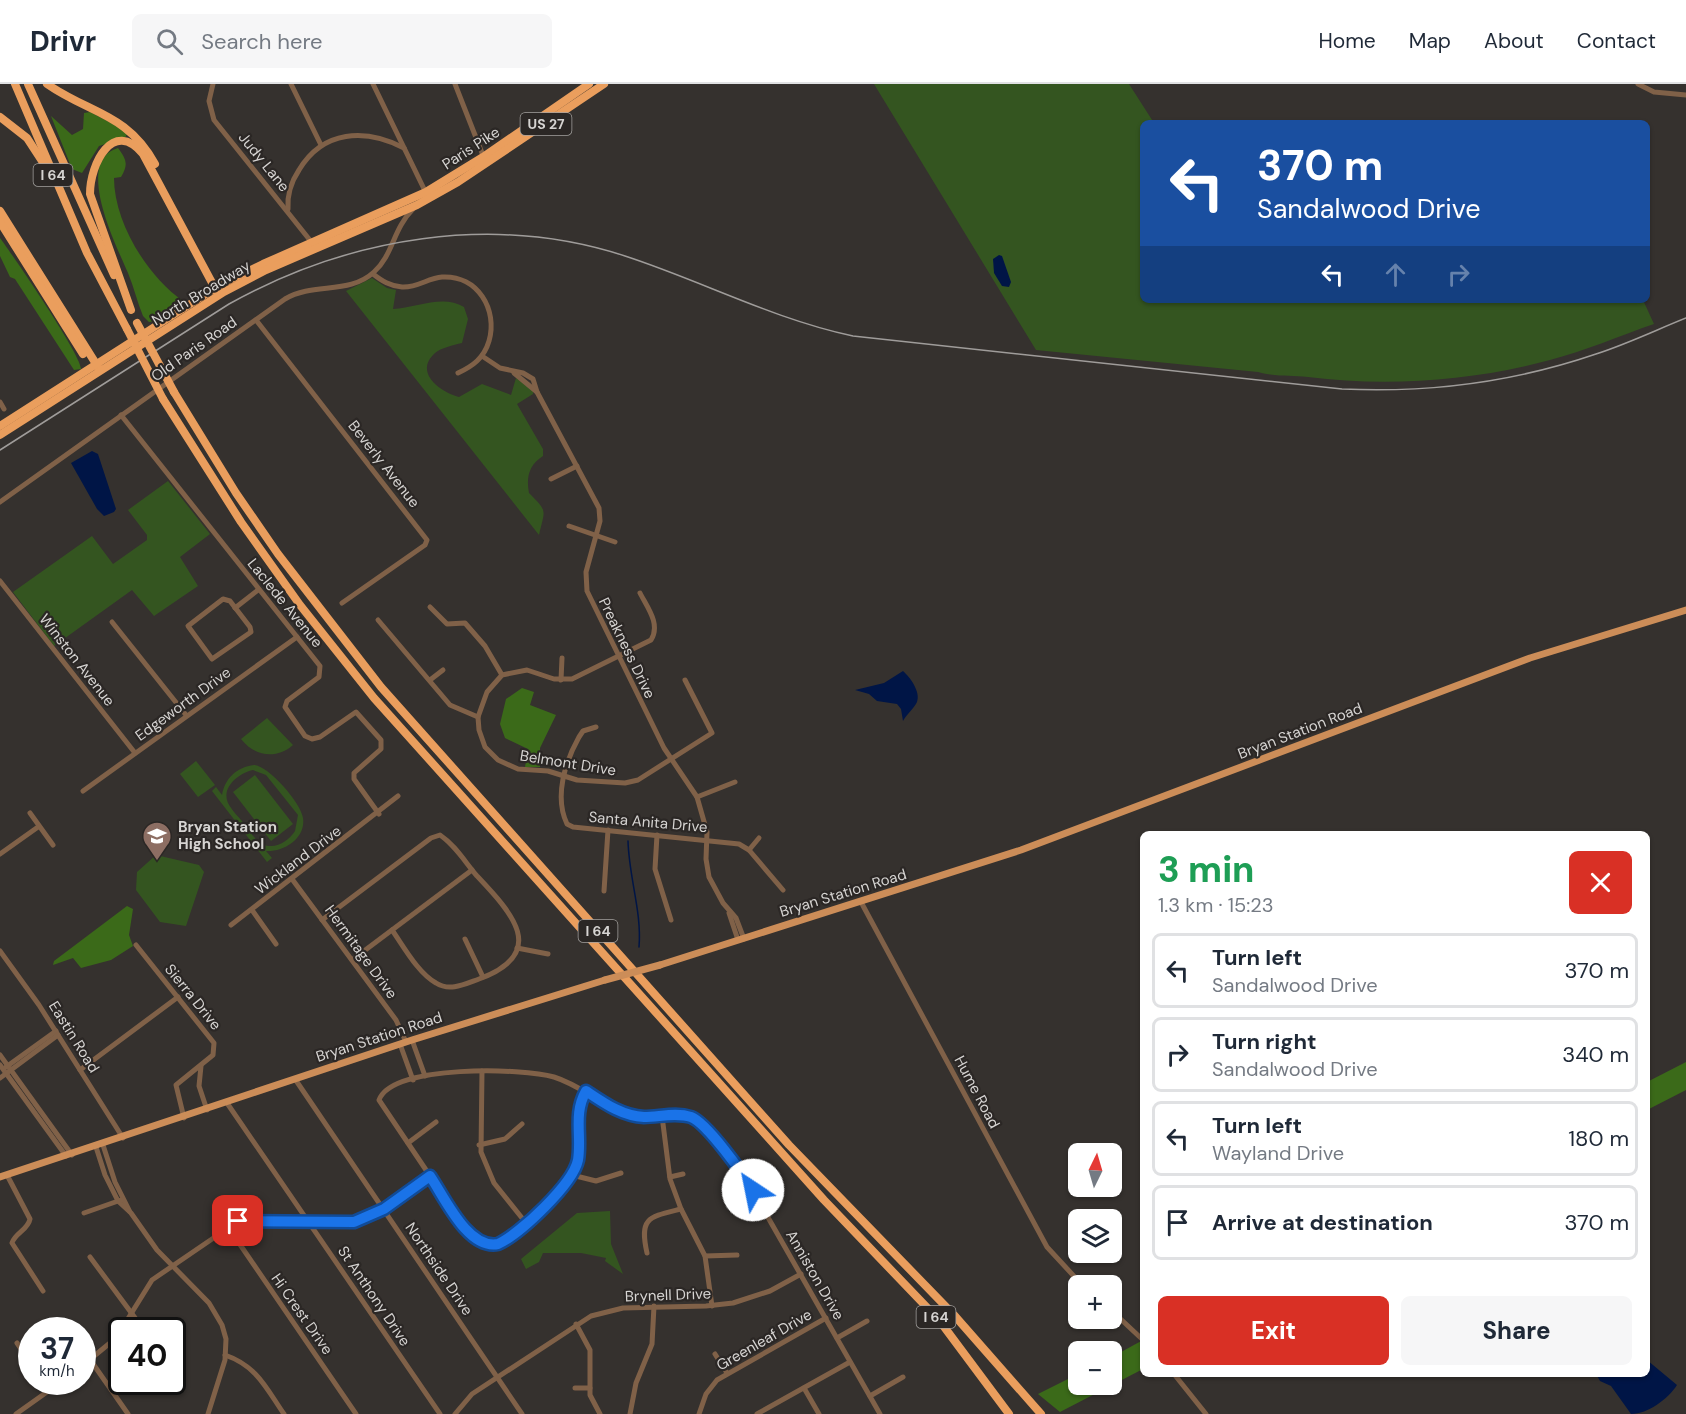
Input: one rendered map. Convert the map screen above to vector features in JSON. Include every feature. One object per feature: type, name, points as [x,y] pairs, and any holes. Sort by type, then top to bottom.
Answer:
[{"type":"highway","name":"I 64","points":[[15,84],[87,253],[163,399],[241,522],[300,605],[374,698],[722,1087],[824,1200],[938,1318],[966,1353],[1008,1414]]},
{"type":"highway","name":"I 64","points":[[28,84],[137,323],[174,392],[236,493],[335,631],[408,719],[805,1162],[954,1315],[1043,1414]]},
{"type":"highway","points":[[47,84],[125,126],[140,139],[220,290]]},
{"type":"highway","name":"Paris Pike","points":[[485,160],[589,84]]},
{"type":"highway","name":"Paris Pike","points":[[395,212],[485,160],[604,84]]},
{"type":"highway","points":[[0,117],[27,138],[63,199]]},
{"type":"highway","points":[[131,310],[90,194],[91,175],[96,160],[107,147],[118,143],[129,144],[143,154],[220,290]]},
{"type":"highway","name":"North Broadway","points":[[0,426],[96,369],[220,290],[314,245],[417,205],[427,195]]},
{"type":"highway","points":[[0,211],[96,369]]},
{"type":"highway","name":"North Broadway","points":[[314,245],[384,219],[395,212]]},
{"type":"highway","points":[[0,222],[96,369]]},
{"type":"highway","name":"North Broadway","points":[[0,435],[96,369]]},
{"type":"main road","name":"Bryan Station Road","points":[[4,1176],[184,1118],[406,1042],[861,902],[1099,822],[1530,658],[1686,610]]},
{"type":"street","name":"Judy Lane","points":[[213,84],[209,101],[214,120],[314,245]]},
{"type":"street","points":[[291,84],[321,145]]},
{"type":"street","points":[[373,84],[427,195]]},
{"type":"street","points":[[455,84],[485,160]]},
{"type":"street","points":[[1638,84],[1654,93],[1686,95]]},
{"type":"street","points":[[388,140],[393,137],[395,130]]},
{"type":"street","points":[[288,211],[288,194],[292,182],[308,157],[321,145],[352,135],[367,134],[388,140],[404,148]]},
{"type":"street","points":[[417,205],[396,230],[387,255],[373,274],[387,284],[398,287],[417,286],[433,279],[447,277],[473,287],[487,303],[492,317],[491,335],[482,356],[458,373]]},
{"type":"street","points":[[395,212],[401,224]]},
{"type":"street","points":[[395,212],[396,230]]},
{"type":"street","points":[[384,219],[392,223],[396,230]]},
{"type":"street","name":"Old Paris Road","points":[[0,501],[300,291],[348,286],[373,274]]},
{"type":"street","name":"Beverly Avenue","points":[[256,320],[427,540],[423,546],[342,603]]},
{"type":"street","name":"Preakness Drive","points":[[482,356],[500,368],[514,373],[537,392],[599,508],[600,521],[586,572],[587,591],[618,657],[672,759],[697,797],[704,819],[709,878],[741,939]]},
{"type":"street","points":[[0,402],[4,409]]},
{"type":"street","name":"Laclede Avenue","points":[[121,415],[320,666],[319,677],[287,701],[286,712],[305,736],[312,739],[320,737],[350,714],[358,713],[381,740],[382,746],[356,770],[354,779],[380,813]]},
{"type":"street","points":[[550,479],[577,466]]},
{"type":"street","points":[[569,526],[615,542]]},
{"type":"street","name":"Winston Avenue","points":[[0,581],[135,753]]},
{"type":"street","points":[[235,608],[258,590]]},
{"type":"street","points":[[378,620],[450,705],[478,717],[487,692],[502,675],[528,670],[561,680],[584,675],[646,643],[655,632],[655,623],[640,593]]},
{"type":"street","points":[[223,599],[230,601],[235,608],[250,627],[251,632],[212,658],[188,626],[223,599]]},
{"type":"street","points":[[430,607],[447,624],[465,622],[485,646],[502,675]]},
{"type":"street","points":[[112,622],[186,715]]},
{"type":"street","name":"Edgeworth Drive","points":[[83,790],[297,637]]},
{"type":"street","points":[[561,680],[562,658]]},
{"type":"street","points":[[430,680],[443,670]]},
{"type":"street","name":"Belmont Drive","points":[[478,717],[483,742],[498,760],[518,769],[548,771],[565,777],[626,783],[638,780],[712,733],[685,680]]},
{"type":"street","name":"Santa Anita Drive","points":[[596,727],[583,731],[579,737],[565,777],[560,796],[567,824],[730,842],[749,850]]},
{"type":"street","points":[[697,797],[735,782]]},
{"type":"street","name":"Wickland Drive","points":[[231,925],[380,813],[398,796]]},
{"type":"street","points":[[30,813],[53,845]]},
{"type":"street","points":[[0,854],[38,827]]},
{"type":"street","points":[[604,891],[608,830]]},
{"type":"street","points":[[322,920],[434,836],[442,835],[512,915],[518,932],[518,948],[505,967],[460,986],[438,985],[426,975],[392,930]]},
{"type":"street","points":[[657,835],[655,869],[671,920]]},
{"type":"street","points":[[759,838],[749,850],[783,890]]},
{"type":"street","points":[[352,960],[472,870]]},
{"type":"street","name":"Hermitage Drive","points":[[292,879],[401,1027],[406,1042]]},
{"type":"street","name":"Hume Road","points":[[861,902],[1047,1247],[1073,1275]]},
{"type":"street","points":[[252,910],[276,944]]},
{"type":"street","points":[[465,939],[483,977]]},
{"type":"street","name":"Sierra Drive","points":[[136,945],[214,1043],[215,1052],[176,1086],[184,1118]]},
{"type":"street","points":[[518,948],[548,954]]},
{"type":"street","name":"Eastin Road","points":[[0,951],[57,1033],[123,1138]]},
{"type":"street","points":[[80,1070],[178,997]]},
{"type":"street","points":[[0,1078],[5,1069],[57,1033]]},
{"type":"street","points":[[406,1042],[425,1076]]},
{"type":"street","points":[[406,1042],[413,1080]]},
{"type":"street","points":[[0,1055],[5,1069],[69,1156]]},
{"type":"street","name":"Sierra Drive","points":[[202,1064],[199,1082],[207,1110]]},
{"type":"street","points":[[482,1071],[483,1102],[479,1145],[494,1183],[526,1222]]},
{"type":"street","name":"Anniston Drive","points":[[408,1143],[380,1098],[425,1076],[482,1071],[534,1072],[566,1082],[623,1112],[638,1116],[685,1115],[696,1119],[740,1170],[753,1190],[880,1414]]},
{"type":"street","name":"Northside Drive","points":[[295,1079],[522,1414]]},
{"type":"street","points":[[436,1122],[408,1143],[470,1234],[482,1244],[493,1245],[502,1242],[560,1192],[572,1175],[578,1159],[578,1111],[586,1091]]},
{"type":"street","name":"St Anthony Drive","points":[[227,1103],[440,1414]]},
{"type":"street","points":[[662,1116],[670,1177],[681,1209],[705,1256],[712,1306]]},
{"type":"street","points":[[479,1145],[505,1139],[522,1124]]},
{"type":"street","points":[[100,1146],[131,1213]]},
{"type":"street","points":[[100,1146],[105,1175],[118,1201],[131,1213],[171,1265],[209,1304],[219,1318],[226,1339],[225,1355],[208,1414]]},
{"type":"street","points":[[572,1175],[596,1181],[621,1173]]},
{"type":"street","points":[[670,1177],[683,1174]]},
{"type":"street","points":[[4,1176],[30,1218],[27,1226],[14,1237],[12,1243],[43,1291]]},
{"type":"street","points":[[96,1356],[116,1338],[148,1284],[171,1265],[228,1227],[244,1220],[354,1222],[384,1209],[430,1176]]},
{"type":"street","points":[[730,1205],[753,1190]]},
{"type":"street","points":[[84,1213],[125,1199]]},
{"type":"street","points":[[647,1252],[643,1230],[647,1221],[654,1216],[681,1209]]},
{"type":"street","name":"Hi Crest Drive","points":[[228,1227],[356,1414]]},
{"type":"street","points":[[705,1256],[737,1255]]},
{"type":"street","points":[[90,1257],[130,1315]]},
{"type":"street","name":"Brynell Drive","points":[[455,1414],[472,1394],[576,1324],[615,1309],[712,1306],[759,1296],[801,1274]]},
{"type":"street","points":[[630,1414],[636,1383],[652,1344],[654,1306]]},
{"type":"street","name":"Greenleaf Drive","points":[[699,1414],[706,1394],[727,1373],[826,1318]]},
{"type":"street","points":[[1122,1320],[1140,1337]]},
{"type":"street","points":[[837,1338],[867,1321]]},
{"type":"street","points":[[576,1324],[590,1350],[590,1388],[593,1405],[600,1414]]},
{"type":"street","points":[[715,1354],[727,1373]]},
{"type":"street","points":[[225,1355],[240,1360],[252,1368],[284,1414]]},
{"type":"street","points":[[757,1414],[850,1362]]},
{"type":"street","points":[[96,1367],[128,1414]]},
{"type":"street","points":[[870,1395],[903,1377]]},
{"type":"street","points":[[1176,1377],[1206,1414]]},
{"type":"street","points":[[575,1388],[590,1388]]},
{"type":"street","points":[[804,1388],[819,1414]]},
{"type":"street","points":[[16,1414],[41,1395]]},
{"type":"green space","points":[[874,84],[1129,84],[1152,120],[1140,120],[1140,303],[1644,303],[1654,324],[1576,352],[1520,367],[1460,377],[1399,382],[1277,375],[1036,350]]},
{"type":"green space","points":[[90,112],[128,132],[125,138],[99,146],[82,173],[72,169],[51,116],[72,135],[83,129],[84,113]]},
{"type":"green space","points":[[118,148],[126,165],[121,177],[114,178],[115,195],[126,230],[145,263],[183,301],[157,321],[149,322],[143,316],[102,206],[98,186],[99,169],[105,156]]},
{"type":"green space","points":[[0,238],[59,326],[81,369],[74,370],[15,279],[10,277],[0,256]]},
{"type":"green space","points":[[372,278],[387,288],[396,290],[393,309],[438,302],[456,303],[464,307],[468,319],[462,343],[435,353],[429,360],[427,368],[432,381],[445,391],[459,397],[482,384],[511,395],[516,378],[533,391],[533,394],[517,404],[543,449],[543,456],[532,467],[528,482],[529,493],[543,511],[539,535],[346,291]]},
{"type":"green space","points":[[168,481],[210,534],[180,557],[198,586],[154,616],[132,590],[54,646],[13,592],[92,536],[113,564],[147,540],[147,535],[128,510]]},
{"type":"green space","points":[[522,688],[534,692],[530,705],[556,715],[540,748],[540,767],[525,767],[528,749],[505,738],[500,724],[506,699]]},
{"type":"green space","points":[[267,718],[293,745],[280,753],[266,754],[246,745],[241,739]]},
{"type":"green space","points":[[196,761],[215,785],[198,797],[180,774]]},
{"type":"green space","points":[[248,766],[260,767],[276,778],[291,795],[303,818],[301,832],[292,842],[280,849],[266,851],[272,858],[267,862],[212,791],[216,787],[222,795],[226,783],[233,774]],"holes":[[[253,770],[266,775],[298,815],[293,834],[284,842],[273,846],[265,845],[255,838],[232,809],[226,797],[229,786],[242,774]]]},
{"type":"green space","points":[[255,775],[293,824],[271,841],[233,792]]},
{"type":"green space","points":[[156,855],[199,865],[204,872],[186,926],[160,922],[136,890],[137,872]]},
{"type":"green space","points":[[127,906],[133,909],[129,935],[133,946],[111,960],[81,968],[73,958],[53,965],[54,961]]},
{"type":"green space","points":[[1686,1062],[1686,1090],[1650,1108],[1650,1080]]},
{"type":"green space","points":[[610,1211],[611,1244],[623,1274],[605,1261],[606,1258],[581,1253],[543,1253],[539,1262],[526,1269],[521,1259],[577,1213]]},
{"type":"green space","points":[[1140,1342],[1140,1371],[1122,1380],[1122,1352]]},
{"type":"green space","points":[[1068,1379],[1068,1395],[1093,1395],[1060,1412],[1038,1394]]},
{"type":"water","points":[[999,255],[1002,256],[1011,282],[1009,287],[1002,286],[994,273],[993,259]]},
{"type":"water","points":[[92,451],[98,454],[116,509],[104,516],[97,509],[71,463]]},
{"type":"water","points":[[903,671],[914,685],[918,698],[903,721],[901,709],[897,704],[877,701],[869,694],[855,690],[884,683]]},
{"type":"water","points":[[1650,1362],[1677,1385],[1657,1405],[1631,1414],[1611,1386],[1600,1381],[1598,1377],[1650,1377]]},
{"type":"waterway","points":[[628,841],[639,921],[639,947]]},
{"type":"railway","points":[[0,450],[229,304],[275,281],[323,262],[372,248],[422,239],[473,235],[524,236],[575,243],[625,256],[794,320],[853,336],[1342,389],[1439,387],[1470,384],[1534,372],[1596,354],[1686,318]]},
{"type":"place","name":"Bryan Station High School","points":[[157,862]]},
{"type":"route","points":[[238,1221],[354,1222],[384,1209],[430,1176],[476,1241],[487,1245],[498,1244],[506,1240],[555,1197],[572,1175],[579,1149],[578,1111],[586,1091],[606,1105],[631,1115],[645,1117],[685,1115],[696,1119],[740,1170],[753,1190]]}]
